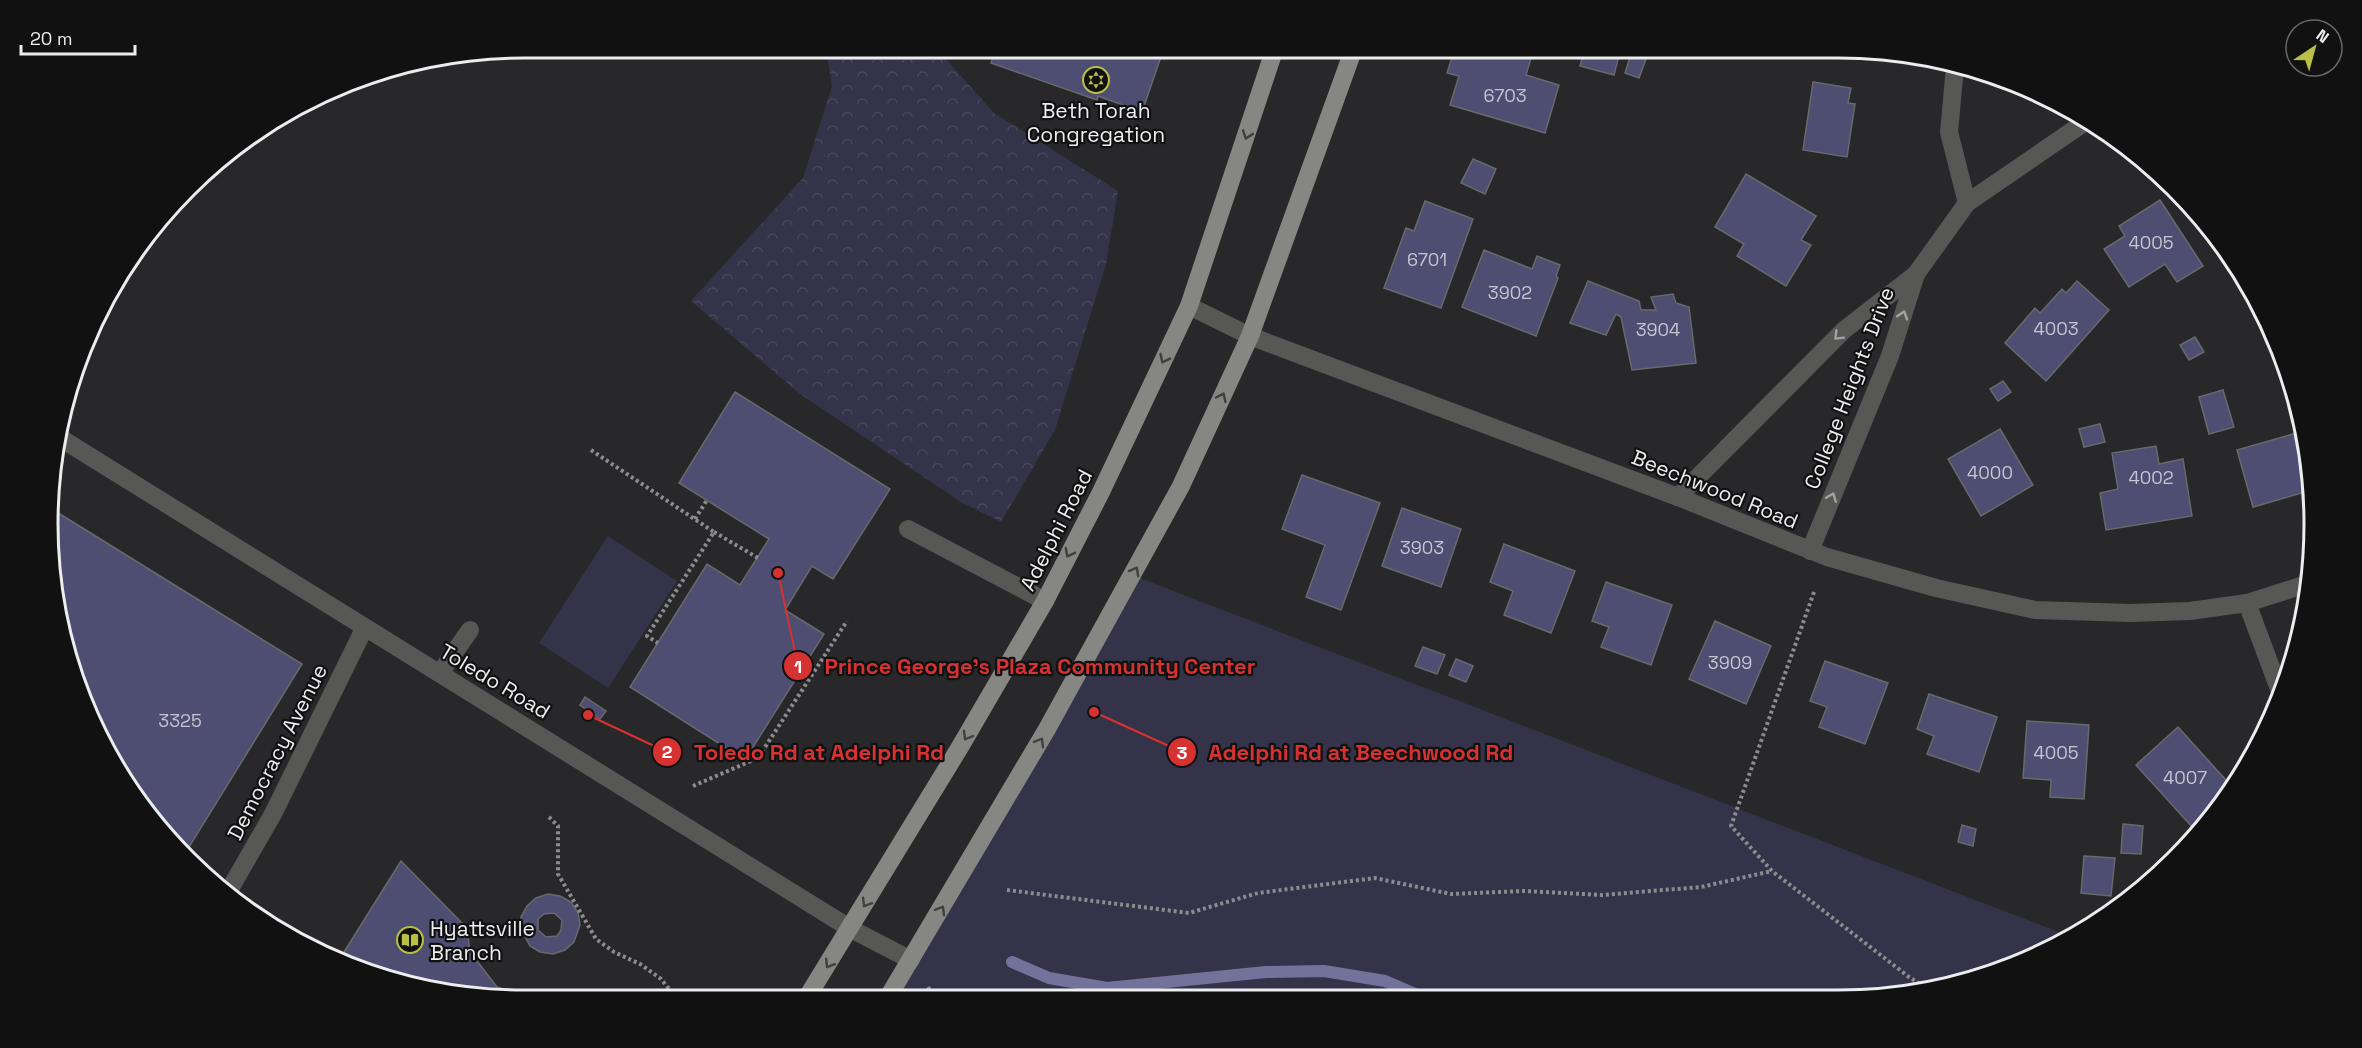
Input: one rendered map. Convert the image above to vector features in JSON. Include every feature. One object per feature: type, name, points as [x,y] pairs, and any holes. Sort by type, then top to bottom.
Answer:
[{"type":"main road","name":"Adelphi Road","points":[[813,990],[960,747],[1045,601],[1101,492],[1189,306],[1272,58]]},
{"type":"main road","points":[[893,990],[1047,729],[1181,486],[1250,336],[1350,58]]},
{"type":"street","points":[[1954,73],[1949,132],[1967,203]]},
{"type":"street","name":"College Heights Drive","points":[[1678,497],[1844,330],[1916,274],[1967,203],[2079,126]]},
{"type":"street","name":"College Heights Drive","points":[[1810,551],[1890,356],[1916,274]]},
{"type":"street","name":"Beechwood Road","points":[[1189,306],[1250,336],[1678,497],[1810,551],[1936,588],[2035,610],[2130,613],[2190,611],[2247,603],[2300,586]]},
{"type":"street","name":"Toledo Road","points":[[66,441],[364,629],[440,673],[851,929],[911,960]]},
{"type":"street","points":[[908,529],[1045,601]]},
{"type":"street","points":[[2247,603],[2276,681]]},
{"type":"street","name":"Democracy Avenue","points":[[232,886],[273,814],[364,629]]},
{"type":"street","points":[[440,673],[470,630]]},
{"type":"path","points":[[591,450],[714,532],[758,558]]},
{"type":"path","points":[[695,519],[707,500]]},
{"type":"path","points":[[658,643],[647,636],[714,532]]},
{"type":"path","points":[[1814,592],[1731,826],[1772,871],[1919,983]]},
{"type":"path","points":[[693,786],[758,758],[847,621]]},
{"type":"path","points":[[549,817],[558,826],[558,874],[596,939],[614,952],[640,964],[661,979],[670,990]]},
{"type":"path","points":[[1007,890],[1189,913],[1258,893],[1375,878],[1451,894],[1525,891],[1602,895],[1701,887],[1772,871]]},
{"type":"green space","points":[[828,58],[945,58],[994,113],[1118,191],[1106,264],[1055,430],[1001,522],[961,502],[800,394],[691,301],[803,178],[832,86]]},
{"type":"green space","points":[[608,536],[677,581],[608,688],[539,643]]},
{"type":"green space","points":[[1132,575],[2060,933],[2016,954],[1958,974],[1899,986],[1868,989],[892,990]]},
{"type":"building","name":"Beth Torah Congregation","points":[[993,58],[1161,58],[1142,112],[1098,96],[1097,100],[991,63]]},
{"type":"building","points":[[1452,58],[1531,58],[1526,75],[1559,85],[1545,133],[1450,105],[1459,76],[1447,73]]},
{"type":"building","points":[[1582,58],[1618,58],[1614,75],[1580,66]]},
{"type":"building","points":[[1630,58],[1646,59],[1639,78],[1625,73]]},
{"type":"building","points":[[1813,82],[1851,88],[1848,103],[1855,104],[1847,157],[1803,150]]},
{"type":"building","points":[[1473,159],[1496,169],[1485,194],[1461,183]]},
{"type":"building","points":[[1746,174],[1816,216],[1801,240],[1811,245],[1786,286],[1737,256],[1744,244],[1715,227]]},
{"type":"building","points":[[2160,200],[2203,266],[2177,282],[2165,264],[2129,287],[2104,249],[2125,236],[2119,226]]},
{"type":"building","points":[[1425,201],[1473,219],[1441,308],[1384,288],[1406,228],[1414,231]]},
{"type":"building","points":[[1484,250],[1532,269],[1537,256],[1560,265],[1556,276],[1558,278],[1536,336],[1462,307]]},
{"type":"building","points":[[1588,281],[1639,301],[1641,310],[1656,310],[1651,297],[1673,294],[1676,303],[1689,307],[1696,363],[1632,370],[1621,317],[1616,314],[1606,335],[1570,323]]},
{"type":"building","points":[[2077,281],[2109,310],[2046,381],[2005,343],[2035,308],[2040,313],[2062,289],[2066,293]]},
{"type":"building","points":[[2195,337],[2204,352],[2189,360],[2180,345]]},
{"type":"building","points":[[2003,381],[2011,392],[1998,401],[1990,389]]},
{"type":"building","points":[[2223,390],[2234,427],[2209,434],[2199,397]]},
{"type":"building","points":[[735,392],[890,489],[833,579],[812,566],[785,610],[824,634],[745,760],[630,687],[707,564],[740,585],[769,539],[679,483]]},
{"type":"building","points":[[2100,424],[2105,442],[2084,447],[2079,429]]},
{"type":"building","points":[[2000,429],[2033,485],[1981,516],[1948,459]]},
{"type":"building","points":[[2295,433],[2303,493],[2253,507],[2237,450]]},
{"type":"building","points":[[2156,446],[2159,464],[2183,459],[2192,516],[2106,530],[2100,493],[2118,489],[2112,453]]},
{"type":"building","points":[[1302,475],[1380,503],[1341,610],[1306,597],[1325,545],[1282,529]]},
{"type":"building","points":[[1402,508],[1461,529],[1441,587],[1382,566]]},
{"type":"building","points":[[58,513],[302,664],[189,847],[155,807],[121,757],[83,674],[67,615],[62,585]]},
{"type":"building","points":[[1504,544],[1575,571],[1551,633],[1504,615],[1513,591],[1490,582]]},
{"type":"building","points":[[1606,582],[1672,605],[1651,665],[1601,647],[1609,627],[1592,621]]},
{"type":"building","points":[[1715,621],[1771,646],[1746,704],[1689,679]]},
{"type":"building","points":[[1423,647],[1445,655],[1437,674],[1415,666]]},
{"type":"building","points":[[1456,659],[1473,666],[1466,682],[1449,675]]},
{"type":"building","points":[[1825,661],[1888,683],[1865,744],[1819,727],[1827,707],[1810,701]]},
{"type":"building","points":[[1929,694],[1997,717],[1979,772],[1927,754],[1934,736],[1917,729]]},
{"type":"building","points":[[585,697],[606,711],[600,719],[580,705]]},
{"type":"building","points":[[2027,721],[2089,725],[2084,799],[2050,797],[2051,780],[2023,778]]},
{"type":"building","points":[[2178,727],[2226,781],[2192,826],[2136,765]]},
{"type":"building","points":[[2123,824],[2143,826],[2141,854],[2121,853]]},
{"type":"building","points":[[1962,825],[1976,829],[1973,846],[1958,842]]},
{"type":"building","points":[[2084,856],[2115,858],[2111,896],[2081,893]]},
{"type":"building","name":"Hyattsville Branch","points":[[401,861],[467,928],[470,952],[497,987],[504,989],[433,981],[374,965],[343,953]]},
{"type":"building","points":[[548,894],[560,896],[571,902],[578,913],[580,925],[574,942],[565,950],[553,954],[540,952],[530,946],[521,929],[521,917],[527,906],[536,898]],"holes":[[[554,913],[562,920],[561,930],[557,936],[546,937],[538,930],[538,919],[544,914]]]},
{"type":"waterway","points":[[1012,962],[1049,978],[1107,988],[1266,972],[1324,971],[1385,981],[1406,990]]},
{"type":"place","name":"Beth Torah Congregation","points":[[1096,80]]},
{"type":"place","name":"Prince George's Plaza Community Center","points":[[778,573]]},
{"type":"place","name":"Adelphi Rd at Beechwood Rd","points":[[1094,712]]},
{"type":"place","name":"Toledo Rd at Adelphi Rd","points":[[588,715]]},
{"type":"place","name":"Hyattsville Branch","points":[[410,940]]}]
